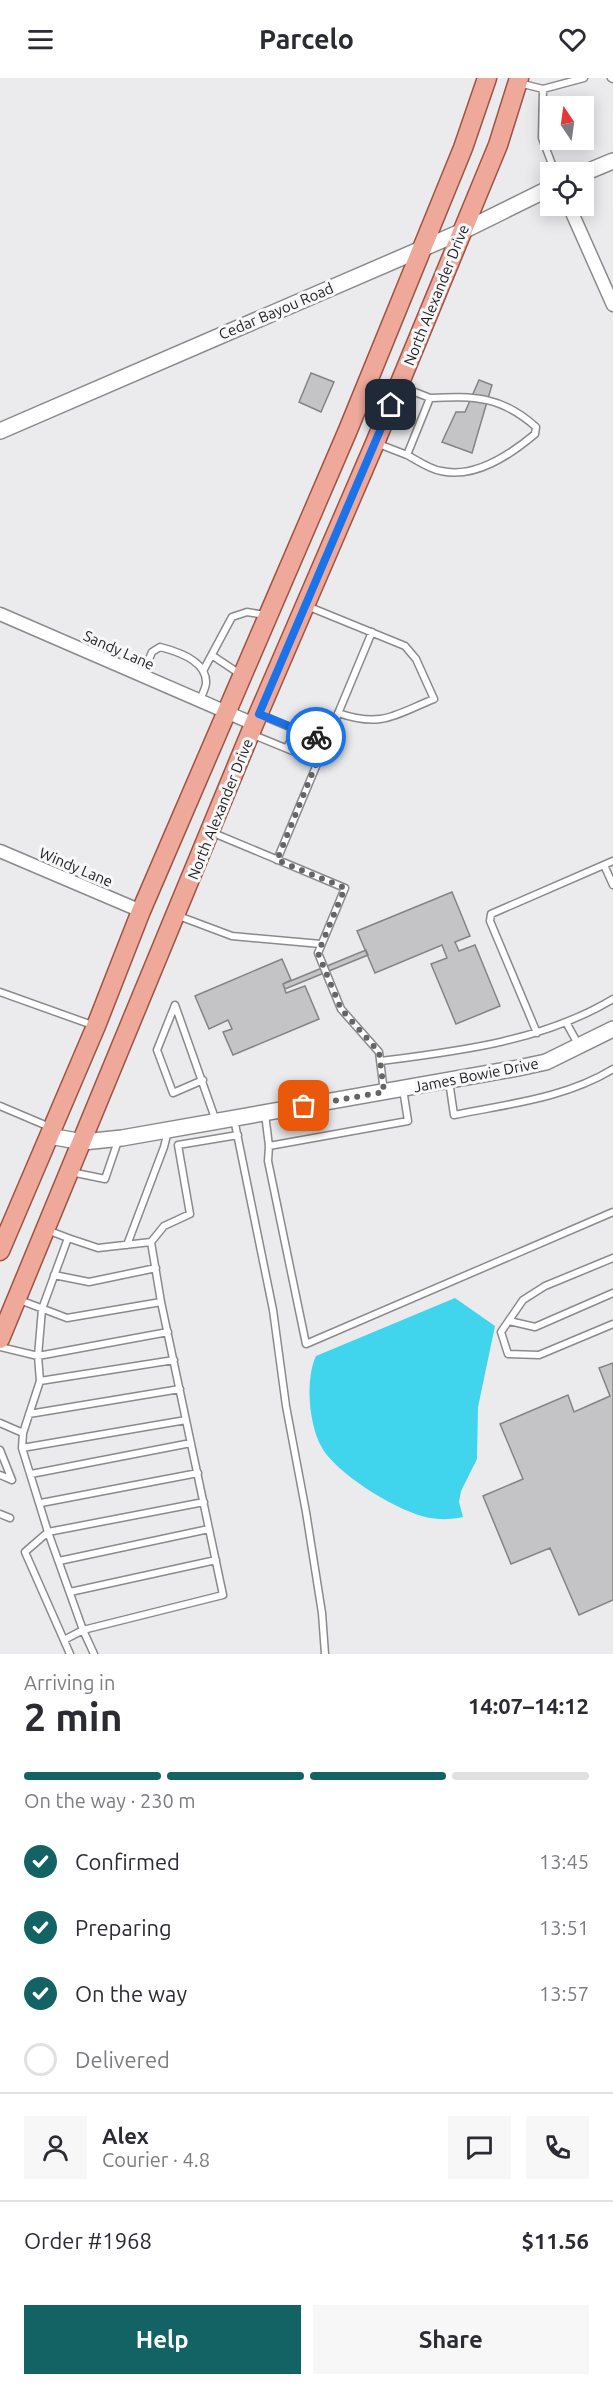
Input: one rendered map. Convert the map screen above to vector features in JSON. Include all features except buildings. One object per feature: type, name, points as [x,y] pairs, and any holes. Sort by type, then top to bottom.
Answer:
[{"type":"main road","name":"North Alexander Drive","points":[[0,1251],[96,1026],[141,911],[348,430],[463,148],[487,78]]},
{"type":"main road","name":"North Alexander Drive","points":[[0,1339],[255,724],[463,231],[498,144],[519,80]]},
{"type":"main road","points":[[348,430],[375,443]]},
{"type":"main road","points":[[180,821],[210,832]]},
{"type":"street","points":[[594,169],[613,160]]},
{"type":"street","name":"Cedar Bayou Road","points":[[0,431],[463,231],[540,193]]},
{"type":"street","points":[[573,216],[613,305]]},
{"type":"street","name":"Sandy Lane","points":[[0,614],[199,702],[255,724]]},
{"type":"street","name":"Windy Lane","points":[[0,851],[141,911]]},
{"type":"street","name":"James Bowie Drive","points":[[50,1132],[83,1142],[119,1138],[449,1081],[546,1062],[613,1029]]},
{"type":"lane","points":[[519,80],[543,89],[584,78]]},
{"type":"lane","points":[[543,89],[542,138],[551,162]]},
{"type":"lane","points":[[375,443],[407,455],[438,471],[465,473],[517,449],[535,434],[536,427],[517,411],[489,400],[474,396],[430,398],[399,386]]},
{"type":"lane","points":[[407,455],[430,398]]},
{"type":"lane","points":[[306,606],[399,642],[410,651],[434,699],[378,721],[362,721],[338,713]]},
{"type":"lane","points":[[203,671],[232,617],[247,612],[268,615]]},
{"type":"lane","points":[[277,860],[372,632]]},
{"type":"lane","points":[[142,676],[152,652],[160,647],[183,653],[203,671],[206,683],[199,702]]},
{"type":"lane","points":[[213,656],[242,675]]},
{"type":"lane","points":[[255,724],[296,729],[325,742]]},
{"type":"lane","points":[[255,724],[287,748],[317,761]]},
{"type":"lane","points":[[287,748],[296,729]]},
{"type":"lane","points":[[210,832],[345,888],[321,944],[319,957],[341,1009],[376,1047],[381,1061],[384,1092]]},
{"type":"lane","points":[[537,1033],[490,921],[490,914],[613,861]]},
{"type":"lane","points":[[604,865],[613,885]]},
{"type":"lane","points":[[176,915],[232,936],[321,944]]},
{"type":"lane","points":[[0,992],[96,1026]]},
{"type":"lane","points":[[381,1061],[441,1053],[537,1033],[567,1024],[613,999]]},
{"type":"lane","points":[[203,1080],[173,1093],[157,1050],[175,1005],[203,1080],[216,1121]]},
{"type":"lane","points":[[567,1024],[579,1047]]},
{"type":"lane","points":[[449,1081],[454,1114],[542,1098],[613,1069]]},
{"type":"lane","points":[[269,1146],[408,1121],[403,1089]]},
{"type":"lane","points":[[0,1106],[50,1132]]},
{"type":"lane","points":[[265,1113],[269,1146],[268,1161],[306,1344],[613,1212]]},
{"type":"lane","points":[[234,1118],[273,1310],[286,1406],[322,1613],[324,1654]]},
{"type":"lane","points":[[127,1245],[164,1147],[168,1130]]},
{"type":"lane","points":[[164,1147],[238,1135]]},
{"type":"lane","points":[[71,1172],[105,1179],[119,1138]]},
{"type":"lane","points":[[46,1230],[98,1248],[151,1242],[164,1226],[190,1214],[178,1145]]},
{"type":"lane","points":[[68,1238],[42,1309],[38,1356],[40,1381],[23,1433],[22,1448],[41,1503],[48,1532],[83,1630],[94,1654]]},
{"type":"lane","points":[[64,1640],[83,1630],[223,1595],[161,1302],[151,1242]]},
{"type":"lane","points":[[613,1257],[545,1286],[523,1300],[501,1332],[508,1354],[539,1355],[613,1324]]},
{"type":"lane","points":[[54,1275],[89,1282],[156,1268]]},
{"type":"lane","points":[[509,1322],[535,1327],[613,1293]]},
{"type":"lane","points":[[17,1299],[67,1318],[161,1302]]},
{"type":"lane","points":[[0,1347],[38,1356],[168,1332]]},
{"type":"lane","points":[[40,1381],[174,1360]]},
{"type":"lane","points":[[29,1414],[180,1389]]},
{"type":"lane","points":[[22,1448],[186,1420]]},
{"type":"lane","points":[[0,1423],[23,1433]]},
{"type":"lane","points":[[31,1474],[191,1443]]},
{"type":"lane","points":[[0,1450],[12,1480],[0,1475]]},
{"type":"lane","points":[[41,1503],[198,1473]]},
{"type":"lane","points":[[70,1654],[25,1552],[48,1532],[204,1502]]},
{"type":"lane","points":[[0,1514],[10,1518]]},
{"type":"lane","points":[[59,1561],[210,1529]]},
{"type":"lane","points":[[70,1592],[216,1560]]},
{"type":"water","points":[[455,1298],[495,1326],[478,1407],[477,1459],[461,1491],[459,1502],[463,1517],[437,1519],[410,1512],[381,1497],[351,1478],[328,1456],[317,1437],[311,1414],[310,1377],[316,1356]]},
{"type":"way so far","points":[[304,1106],[384,1092],[379,1052],[341,1009],[318,953],[345,888],[277,860],[325,742],[316,737]]},
{"type":"route","points":[[316,737],[259,714],[391,405]]}]
